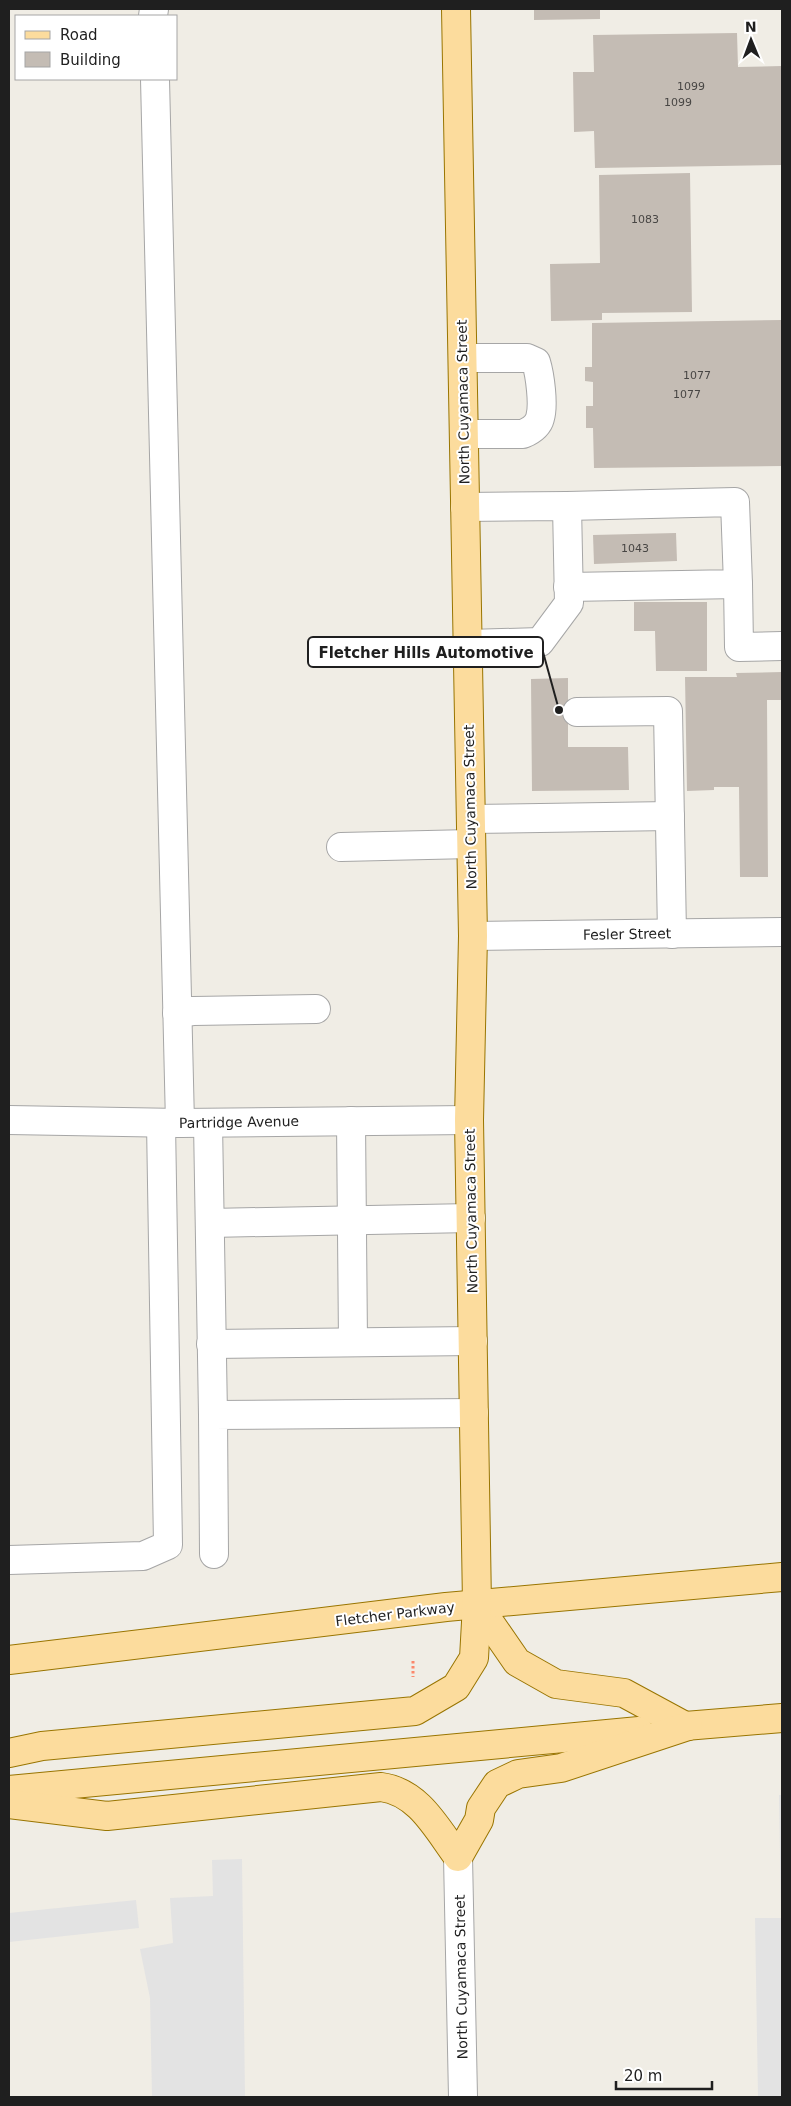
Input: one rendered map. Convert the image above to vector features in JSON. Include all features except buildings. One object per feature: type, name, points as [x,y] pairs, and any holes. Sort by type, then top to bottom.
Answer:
[{"type":"main road","name":"North Cuyamaca Street","points":[[9,1753],[42,1746],[415,1711],[456,1687],[474,1658],[477,1604],[469,1120],[473,936],[456,9]]},
{"type":"main road","name":"Fletcher Parkway","points":[[9,1660],[477,1604],[782,1577]]},
{"type":"main road","points":[[477,1604],[516,1662],[556,1684],[624,1693],[686,1726]]},
{"type":"main road","points":[[9,1790],[782,1718]]},
{"type":"main road","points":[[9,1804],[107,1816],[381,1787],[395,1789],[412,1799],[422,1809],[458,1857],[479,1820],[481,1808],[497,1784],[518,1774],[561,1768],[686,1726]]},
{"type":"street","points":[[9,1560],[143,1556],[168,1545],[170,1123],[177,1012],[155,80]]},
{"type":"street","points":[[463,358],[527,358],[536,362],[541,376],[540,419],[532,430],[523,434],[464,434]]},
{"type":"street","points":[[465,507],[735,502],[739,647],[782,646]]},
{"type":"street","points":[[468,644],[540,642],[568,603],[567,506]]},
{"type":"street","points":[[568,587],[738,584]]},
{"type":"street","points":[[577,712],[668,711],[672,934]]},
{"type":"street","points":[[342,846],[471,832],[670,816]]},
{"type":"street","name":"Fesler Street","points":[[473,936],[782,932]]},
{"type":"street","points":[[177,1012],[316,1009]]},
{"type":"street","name":"Partridge Avenue","points":[[9,1120],[208,1123],[469,1120]]},
{"type":"street","points":[[351,1121],[353,1342]]},
{"type":"street","points":[[208,1123],[214,1554]]},
{"type":"street","points":[[210,1223],[471,1218]]},
{"type":"street","points":[[212,1344],[473,1341]]},
{"type":"street","points":[[213,1415],[474,1413]]},
{"type":"street","name":"North Cuyamaca Street","points":[[458,1857],[463,2097]]},
{"type":"path","points":[[413,1661],[413,1680]]},
{"type":"shaded area","points":[[779,1795],[782,1795],[782,2097],[758,2097],[755,1918],[781,1918]]},
{"type":"shaded area","points":[[242,1859],[245,2097],[152,2097],[150,1998],[140,1949],[173,1943],[170,1898],[213,1896],[212,1860]]},
{"type":"shaded area","points":[[136,1900],[139,1928],[9,1942],[9,1913]]},
{"type":"place","name":"Fletcher Hills Automotive","points":[[559,710]]}]
